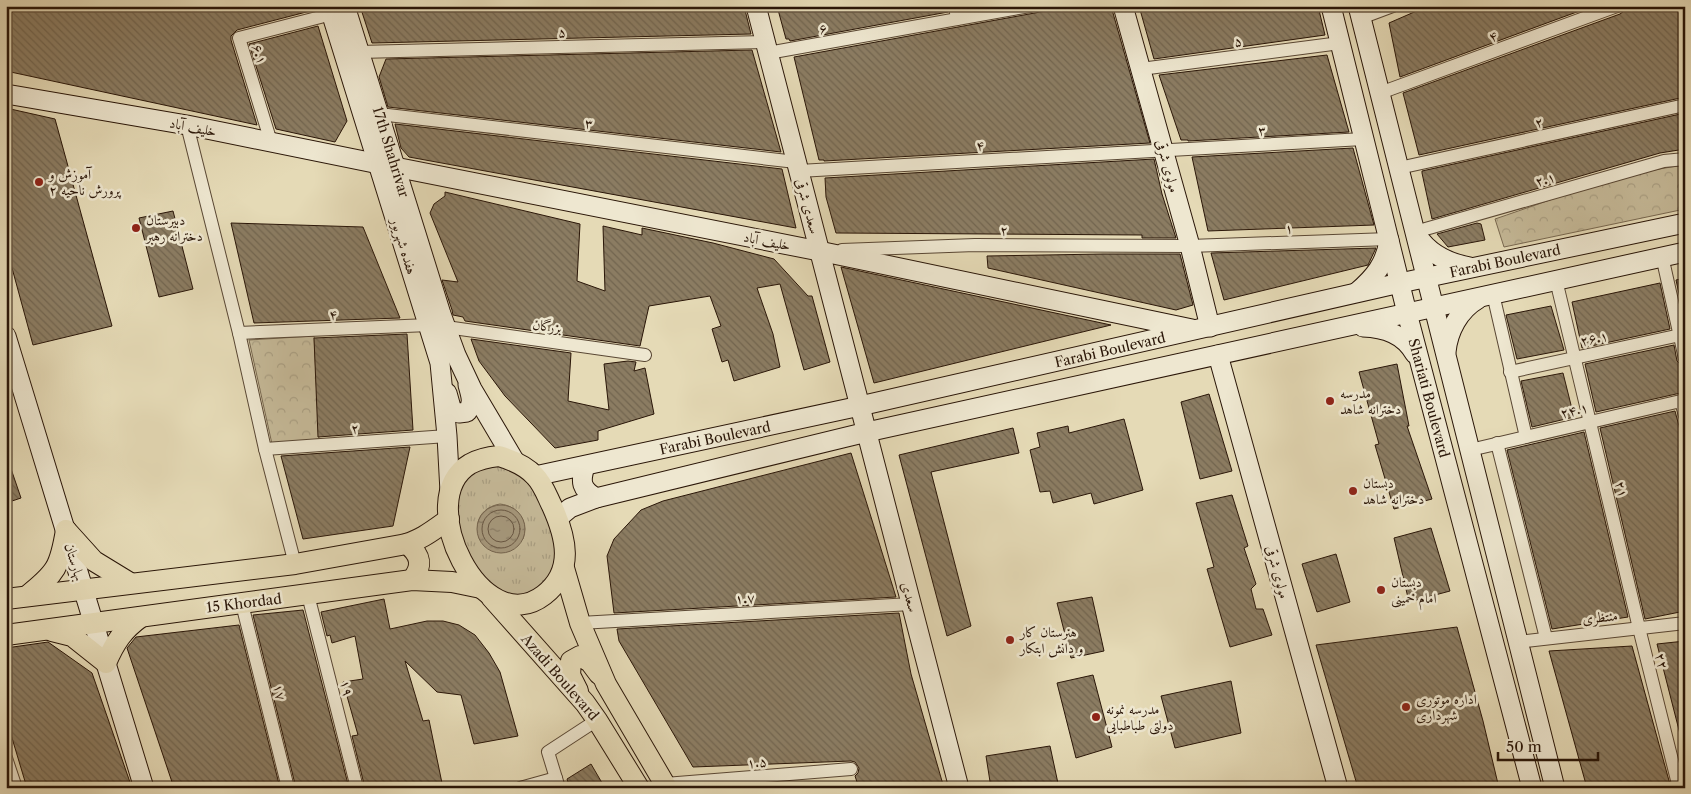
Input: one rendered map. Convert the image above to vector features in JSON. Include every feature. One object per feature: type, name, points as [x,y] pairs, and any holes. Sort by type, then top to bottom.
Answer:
[{"type":"main road","name":"سعدی شرقی","points":[[756,6],[860,406]]},
{"type":"main road","name":"مولوی شرقی","points":[[1123,6],[1190,246],[1204,328]]},
{"type":"main road","name":"Shariati Boulevard","points":[[1331,6],[1407,313],[1532,788]]},
{"type":"main road","name":"17th Shahrivar","points":[[336,9],[359,52],[379,114],[387,166],[437,326],[456,355],[514,460]]},
{"type":"main road","points":[[336,9],[387,166]]},
{"type":"main road","name":"Shariati Boulevard","points":[[1360,12],[1555,788]]},
{"type":"main road","name":"خلیف آباد","points":[[6,94],[187,125],[1204,328]]},
{"type":"main road","name":"Farabi Boulevard","points":[[535,476],[860,406],[1400,283],[1685,223]]},
{"type":"main road","points":[[1415,232],[1426,247],[1443,260],[1474,268]]},
{"type":"main road","points":[[736,235],[745,243],[806,260],[825,273]]},
{"type":"main road","points":[[1353,294],[1371,280],[1377,272],[1384,260],[1389,239]]},
{"type":"main road","name":"Farabi Boulevard","points":[[558,518],[570,508],[596,498],[866,432],[1685,252]]},
{"type":"main road","points":[[1446,356],[1448,340],[1456,321],[1467,306],[1488,295]]},
{"type":"main road","points":[[1352,325],[1380,328],[1401,337],[1412,347],[1420,363]]},
{"type":"main road","points":[[437,326],[447,436],[450,492],[449,519],[460,558],[485,592]]},
{"type":"main road","name":"بهارستان","points":[[6,336],[144,788]]},
{"type":"main road","points":[[1420,363],[1420,352],[1422,345],[1426,341],[1432,340],[1437,342],[1446,356]]},
{"type":"main road","name":"مولوی شرقی","points":[[1218,355],[1338,788]]},
{"type":"main road","points":[[440,362],[452,411],[466,412],[471,406],[472,399],[466,376]]},
{"type":"main road","name":"سعدی","points":[[860,406],[959,788]]},
{"type":"main road","points":[[450,492],[457,476],[469,464],[485,458],[499,456],[514,460],[535,476],[548,496],[558,518],[566,547],[564,568]]},
{"type":"main road","points":[[585,466],[582,484],[587,492],[596,498]]},
{"type":"main road","points":[[6,599],[294,564],[407,544],[429,534],[449,519]]},
{"type":"main road","points":[[66,530],[94,561],[130,583]]},
{"type":"main road","points":[[26,596],[45,581],[58,564],[66,530]]},
{"type":"main road","points":[[407,544],[414,550],[420,565],[417,574],[412,580]]},
{"type":"main road","name":"15 Khordad","points":[[6,635],[412,580],[452,582],[485,592],[511,604],[522,604],[536,600],[552,588],[558,581],[564,568]]},
{"type":"main road","name":"Azadi Boulevard","points":[[564,568],[580,623],[606,684],[666,786]]},
{"type":"main road","name":"Azadi Boulevard","points":[[485,592],[585,703],[640,788]]},
{"type":"main road","points":[[43,630],[72,636],[106,663],[110,652],[126,628],[141,617]]},
{"type":"main road","points":[[585,703],[570,675],[571,661],[580,656],[590,662],[606,684]]},
{"type":"street","points":[[955,6],[957,20]]},
{"type":"street","name":"۶","points":[[767,48],[957,20],[1030,6]]},
{"type":"street","points":[[1360,12],[1393,6]]},
{"type":"street","name":"۴","points":[[1380,93],[1617,6]]},
{"type":"street","name":"۶.۱","points":[[271,142],[239,38],[336,9]]},
{"type":"street","name":"۵","points":[[1141,69],[1340,43]]},
{"type":"street","name":"۵","points":[[359,52],[767,48]]},
{"type":"street","name":"۲","points":[[1399,168],[1685,105]]},
{"type":"street","name":"۳","points":[[379,114],[798,167]]},
{"type":"street","points":[[187,125],[294,564]]},
{"type":"street","name":"۳","points":[[1163,151],[1363,139]]},
{"type":"street","name":"۴","points":[[798,167],[1163,151]]},
{"type":"street","name":"۲.۱","points":[[1415,232],[1664,161],[1685,159]]},
{"type":"street","name":"۱","points":[[1190,246],[1389,239]]},
{"type":"street","name":"۲","points":[[819,251],[975,245],[1190,246]]},
{"type":"street","points":[[1662,256],[1682,335],[1685,359]]},
{"type":"street","name":"۲۱","points":[[1556,280],[1639,628]]},
{"type":"street","points":[[1488,295],[1526,437]]},
{"type":"street","name":"۴","points":[[239,334],[437,326]]},
{"type":"street","name":"بزرگان","points":[[437,326],[645,355]]},
{"type":"street","name":"۲۶.۱","points":[[1510,372],[1682,335]]},
{"type":"street","points":[[1683,400],[1685,416]]},
{"type":"street","name":"۲۴.۱","points":[[1470,450],[1683,400]]},
{"type":"street","name":"۲","points":[[265,449],[447,436]]},
{"type":"street","points":[[1497,443],[1546,638]]},
{"type":"street","name":"۱۹","points":[[308,595],[357,788]]},
{"type":"street","name":"۱۷","points":[[242,604],[288,788]]},
{"type":"street","name":"۱.۷","points":[[580,623],[911,604]]},
{"type":"street","name":"منتظری","points":[[1518,642],[1685,623]]},
{"type":"street","name":"۲۲","points":[[1639,628],[1679,788]]},
{"type":"street","points":[[520,788],[557,783],[548,752],[597,720]]},
{"type":"street","points":[[6,758],[16,788]]},
{"type":"street","name":"۱.۵","points":[[666,786],[851,769]]},
{"type":"green space","points":[[1685,165],[1685,209],[1504,247],[1495,219],[1613,180]]},
{"type":"green space","points":[[314,336],[319,439],[272,444],[249,340]]},
{"type":"green space","points":[[494,461],[532,479],[562,555],[545,589],[506,598],[467,561],[453,496],[460,481]],"holes":[[[506,505],[517,511],[523,521],[523,539],[489,549],[479,536],[478,522],[485,511],[492,506]]]},
{"type":"water","points":[[496,505],[506,505],[518,512],[525,524],[525,534],[518,546],[506,553],[496,553],[488,549],[481,542],[477,534],[477,524],[481,516],[488,509]]},
{"type":"building","points":[[6,6],[312,6],[314,10],[237,30],[231,36],[257,125],[6,71]]},
{"type":"building","points":[[360,6],[744,6],[751,34],[372,43]]},
{"type":"building","points":[[777,6],[947,6],[948,12],[790,41],[786,39]]},
{"type":"building","points":[[1073,6],[1111,6],[1150,143],[819,160],[794,57]]},
{"type":"building","points":[[1139,6],[1318,6],[1325,35],[1154,59]]},
{"type":"building","points":[[1428,6],[1593,6],[1400,77],[1389,23]]},
{"type":"building","points":[[1625,6],[1685,6],[1685,97],[1419,155],[1403,93],[1620,14],[1624,11]]},
{"type":"building","points":[[318,26],[347,121],[335,142],[276,129],[249,44]]},
{"type":"building","points":[[752,50],[781,152],[388,107],[379,77],[386,59]]},
{"type":"building","points":[[1327,55],[1349,132],[1181,140],[1159,75]]},
{"type":"building","name":"آموزش و پرورش ناحیه ۲","points":[[6,108],[55,119],[112,326],[33,345],[6,246]]},
{"type":"building","points":[[1685,113],[1685,149],[1660,153],[1432,219],[1422,171]]},
{"type":"building","points":[[395,124],[782,169],[796,228],[409,157],[401,148]]},
{"type":"building","points":[[1353,148],[1374,225],[1208,231],[1192,157]]},
{"type":"building","points":[[1154,159],[1162,194],[1176,238],[1142,238],[1142,235],[836,233],[826,197],[825,178]]},
{"type":"building","points":[[445,192],[580,224],[577,281],[605,291],[603,226],[642,235],[642,228],[713,243],[774,259],[808,296],[812,296],[830,362],[804,370],[780,284],[757,288],[773,334],[780,367],[734,381],[728,360],[722,362],[712,329],[721,326],[710,296],[649,306],[640,346],[465,321],[463,317],[453,315],[442,280],[458,282],[430,213],[434,204],[445,196]]},
{"type":"building","points":[[173,211],[193,289],[159,297],[139,218]]},
{"type":"building","points":[[231,223],[363,227],[400,318],[254,323]]},
{"type":"building","points":[[1477,223],[1481,224],[1485,240],[1448,247],[1437,234]]},
{"type":"building","points":[[1376,248],[1368,265],[1224,300],[1211,253]]},
{"type":"building","points":[[1180,254],[1193,305],[1176,310],[988,268],[987,256]]},
{"type":"building","points":[[841,267],[1111,325],[874,383]]},
{"type":"building","points":[[1685,278],[1685,321],[1676,280]]},
{"type":"building","points":[[1660,283],[1670,329],[1582,348],[1572,302]]},
{"type":"building","points":[[1551,306],[1564,350],[1517,359],[1506,315]]},
{"type":"building","points":[[407,334],[413,430],[318,437],[314,338]]},
{"type":"building","points":[[471,339],[571,353],[568,401],[609,410],[604,364],[636,362],[634,371],[645,368],[654,414],[598,431],[598,440],[555,448],[505,396],[479,361]]},
{"type":"building","points":[[1674,345],[1677,361],[1682,366],[1685,392],[1596,412],[1585,364]]},
{"type":"building","points":[[1397,364],[1409,426],[1407,426],[1432,499],[1394,509],[1375,445],[1379,444],[1359,372]]},
{"type":"building","points":[[1563,373],[1574,417],[1532,427],[1521,381]]},
{"type":"building","points":[[1209,394],[1232,471],[1200,479],[1181,402]]},
{"type":"building","points":[[1675,411],[1685,449],[1685,611],[1645,619],[1600,428]]},
{"type":"building","points":[[1124,419],[1143,490],[1094,504],[1091,493],[1053,503],[1050,491],[1040,492],[1030,450],[1040,447],[1037,433],[1068,426],[1069,433]]},
{"type":"building","points":[[1013,428],[1019,453],[931,472],[971,626],[947,636],[899,455]]},
{"type":"building","points":[[1584,432],[1628,617],[1552,629],[1507,450]]},
{"type":"building","points":[[410,447],[393,526],[303,539],[281,456]]},
{"type":"building","points":[[851,453],[896,597],[614,613],[607,556],[614,539],[641,510],[663,501]]},
{"type":"building","points":[[6,460],[8,460],[21,498],[6,503]]},
{"type":"building","points":[[1232,495],[1248,546],[1244,548],[1256,584],[1251,589],[1256,609],[1263,609],[1272,635],[1230,647],[1207,569],[1214,567],[1196,503]]},
{"type":"building","points":[[1431,528],[1450,591],[1409,602],[1394,538]]},
{"type":"building","points":[[1336,554],[1350,602],[1317,612],[1302,564]]},
{"type":"building","points":[[1092,597],[1104,651],[1071,658],[1057,603]]},
{"type":"building","points":[[384,599],[390,629],[427,621],[443,621],[459,625],[475,635],[489,653],[500,672],[518,736],[474,744],[461,695],[437,692],[405,661],[423,721],[429,720],[443,788],[365,788],[352,736],[358,735],[343,682],[363,679],[355,636],[332,643],[330,635],[327,636],[321,612]]},
{"type":"building","points":[[303,610],[349,788],[296,788],[253,615]]},
{"type":"building","points":[[899,613],[911,674],[944,788],[859,788],[855,776],[859,768],[855,762],[851,761],[693,767],[619,641],[617,629]]},
{"type":"building","points":[[239,625],[280,788],[174,788],[127,648],[136,637]]},
{"type":"building","name":"اداره موتوری شهرداری","points":[[1457,627],[1499,788],[1358,788],[1316,645]]},
{"type":"building","points":[[1685,641],[1685,737],[1681,738],[1657,644]]},
{"type":"building","points":[[48,642],[92,673],[132,788],[27,788],[6,718],[6,648]]},
{"type":"building","points":[[1632,646],[1671,788],[1587,788],[1549,651]]},
{"type":"building","points":[[1093,675],[1112,747],[1076,758],[1057,683]]},
{"type":"building","points":[[1231,681],[1241,733],[1175,748],[1161,696]]},
{"type":"building","points":[[1050,746],[1059,788],[991,788],[986,756]]},
{"type":"building","points":[[591,764],[605,788],[570,788],[567,779]]},
{"type":"place","name":"آموزش و پرورش ناحیه ۲","points":[[39,182]]},
{"type":"place","name":"دبیرستان دخترانه رهبر","points":[[136,228]]},
{"type":"place","name":"مدرسه دخترانه شاهد","points":[[1330,401]]},
{"type":"place","name":"دبستان دخترانه شاهد","points":[[1353,491]]},
{"type":"place","name":"دبستان امام خمینی","points":[[1381,590]]},
{"type":"place","name":"هنرستان کار و دانش ابتکار","points":[[1010,640]]},
{"type":"place","name":"اداره موتوری شهرداری","points":[[1406,707]]},
{"type":"place","name":"مدرسه نمونه دولتی طباطبایی","points":[[1096,717]]}]
